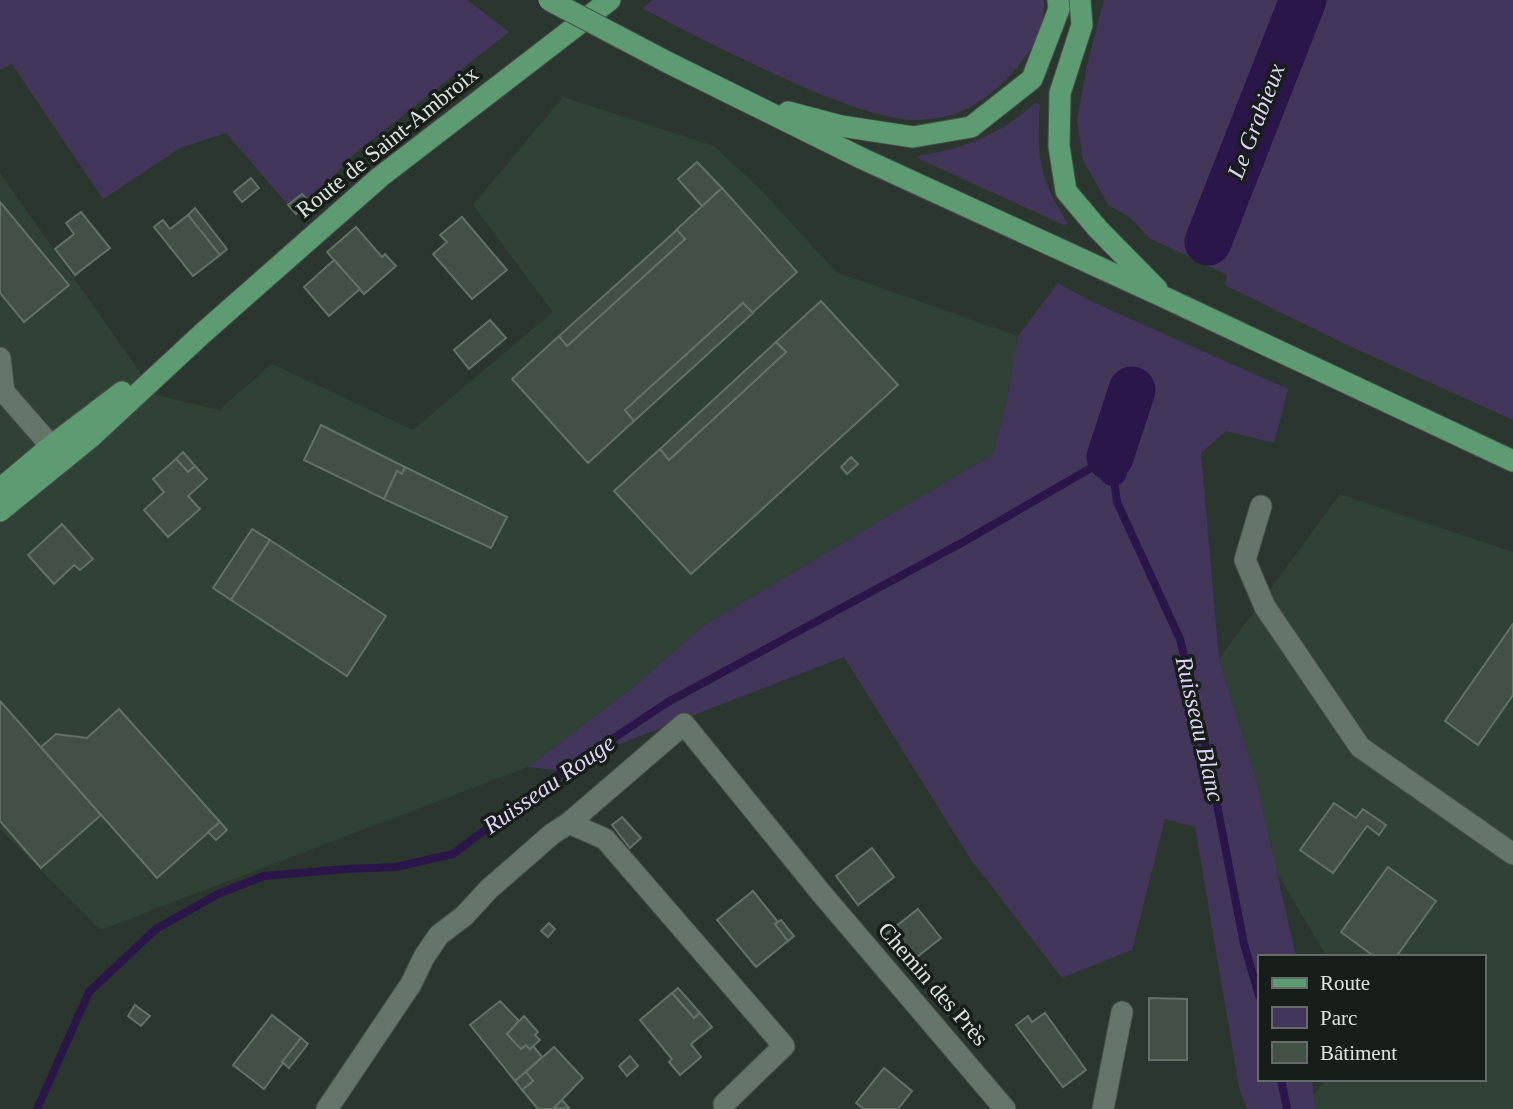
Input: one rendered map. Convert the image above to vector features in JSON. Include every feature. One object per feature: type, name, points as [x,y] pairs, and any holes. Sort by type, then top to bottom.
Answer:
[{"type":"main road","points":[[549,0],[873,164],[1513,461]]},
{"type":"main road","name":"Route de Saint-Ambroix","points":[[0,511],[91,437],[203,333],[380,177],[610,0]]},
{"type":"main road","points":[[742,100],[841,126],[913,137],[971,127],[1032,79],[1059,9],[1058,0]]},
{"type":"main road","points":[[1080,0],[1082,25],[1060,93],[1059,146],[1066,191],[1098,229],[1166,298]]},
{"type":"main road","name":"Route de Saint-Ambroix","points":[[0,489],[51,446],[203,333]]},
{"type":"street","points":[[0,358],[4,392],[51,446]]},
{"type":"street","points":[[1261,506],[1245,560],[1265,607],[1360,747],[1513,854]]},
{"type":"street","name":"Chemin des Près","points":[[569,823],[684,724],[822,894],[1005,1109]]},
{"type":"street","points":[[327,1109],[411,985],[424,957],[439,935],[464,916],[489,889],[552,834],[569,823],[605,838],[784,1046],[724,1104]]},
{"type":"street","points":[[1103,1109],[1122,1012]]},
{"type":"shaded area","points":[[563,97],[714,146],[762,191],[836,272],[1018,336],[1006,405],[993,454],[703,626],[635,686],[528,767],[100,930],[0,829],[0,173],[156,395],[219,410],[272,364],[413,430],[553,312],[473,205]]},
{"type":"shaded area","points":[[1340,494],[1513,552],[1513,1109],[1315,1109],[1313,1096],[1324,1081],[1485,1081],[1485,955],[1326,955],[1276,871],[1256,779],[1219,659]]},
{"type":"green space","points":[[0,0],[467,0],[509,32],[354,154],[309,202],[302,194],[288,205],[226,133],[180,148],[103,199],[12,64],[0,70]]},
{"type":"green space","points":[[653,0],[1044,0],[1044,11],[1039,32],[1030,50],[995,90],[978,102],[948,116],[911,120],[855,107],[771,72],[642,8]]},
{"type":"green space","points":[[1104,0],[1513,0],[1513,420],[1347,345],[1225,285],[1227,275],[1149,238],[1130,217],[1109,206],[1083,160],[1077,120],[1087,65]]},
{"type":"green space","points":[[1035,103],[1040,104],[1039,138],[1045,178],[1067,222],[1066,226],[917,158],[966,144],[995,132]]},
{"type":"green space","points":[[1058,283],[1088,300],[1288,389],[1274,443],[1226,431],[1201,453],[1219,659],[1256,779],[1296,955],[1258,955],[1258,1081],[1312,1081],[1315,1109],[1247,1109],[1239,1087],[1195,827],[1165,819],[1132,950],[1062,978],[970,858],[844,657],[584,758],[570,772],[528,767],[635,686],[703,626],[993,454],[1006,405],[1018,336]]},
{"type":"building","points":[[697,162],[722,188],[702,206],[678,179]]},
{"type":"building","points":[[251,178],[259,188],[242,202],[234,192]]},
{"type":"building","points":[[722,188],[797,272],[752,313],[743,303],[625,410],[634,421],[588,463],[512,379],[559,336],[567,346],[685,239],[676,230]]},
{"type":"building","points":[[302,194],[309,202],[296,214],[288,205]]},
{"type":"building","points":[[0,202],[69,285],[24,322],[0,293]]},
{"type":"building","points":[[195,208],[227,249],[220,255],[188,215]]},
{"type":"building","points":[[81,212],[110,248],[75,275],[55,249],[74,234],[66,223]]},
{"type":"building","points":[[188,215],[220,255],[193,276],[154,227],[163,220],[170,229]]},
{"type":"building","points":[[462,217],[507,270],[472,299],[433,254],[447,242],[440,235]]},
{"type":"building","points":[[356,227],[382,257],[385,254],[396,266],[364,294],[327,252]]},
{"type":"building","points":[[677,230],[685,239],[567,346],[559,336]]},
{"type":"building","points":[[334,260],[360,289],[329,316],[304,287]]},
{"type":"building","points":[[821,301],[898,385],[691,574],[614,491],[660,449],[669,460],[786,352],[776,342]]},
{"type":"building","points":[[743,303],[753,313],[634,421],[625,410]]},
{"type":"building","points":[[490,320],[506,338],[469,369],[454,350]]},
{"type":"building","points":[[776,342],[786,352],[669,460],[660,449]]},
{"type":"building","points":[[321,425],[405,467],[402,474],[397,471],[384,499],[304,460]]},
{"type":"building","points":[[183,452],[195,466],[188,472],[176,459]]},
{"type":"building","points":[[851,457],[858,464],[847,474],[841,467]]},
{"type":"building","points":[[176,459],[188,472],[195,466],[207,479],[188,496],[200,509],[168,537],[144,510],[164,492],[153,479]]},
{"type":"building","points":[[405,467],[507,517],[491,548],[384,499],[397,471],[402,474]]},
{"type":"building","points":[[62,524],[93,559],[80,570],[74,565],[54,584],[28,555]]},
{"type":"building","points":[[252,529],[270,540],[231,600],[213,588]]},
{"type":"building","points":[[270,540],[386,616],[347,676],[231,600]]},
{"type":"building","points":[[1513,624],[1513,695],[1478,745],[1445,721]]},
{"type":"building","points":[[0,701],[101,815],[41,868],[0,821]]},
{"type":"building","points":[[119,709],[220,822],[157,878],[41,747],[56,734],[87,738]]},
{"type":"building","points":[[1334,803],[1356,818],[1363,809],[1386,825],[1379,835],[1367,826],[1333,873],[1300,850]]},
{"type":"building","points":[[622,817],[641,838],[630,848],[612,825]]},
{"type":"building","points":[[220,822],[227,830],[216,840],[208,832]]},
{"type":"building","points":[[872,848],[894,877],[858,905],[836,876]]},
{"type":"building","points":[[1388,867],[1436,901],[1397,955],[1372,955],[1341,932]]},
{"type":"building","points":[[753,891],[778,922],[775,924],[788,941],[756,967],[717,920]]},
{"type":"building","points":[[918,909],[941,938],[908,964],[885,935]]},
{"type":"building","points":[[781,920],[794,936],[788,941],[775,924]]},
{"type":"building","points":[[549,923],[555,929],[548,937],[541,931]]},
{"type":"building","points":[[678,988],[700,1013],[694,1018],[672,993]]},
{"type":"building","points":[[672,993],[694,1018],[700,1013],[712,1027],[691,1044],[701,1057],[680,1075],[669,1062],[672,1059],[640,1020]]},
{"type":"building","points":[[1149,998],[1187,999],[1187,1060],[1149,1060]]},
{"type":"building","points":[[500,1001],[519,1021],[507,1034],[521,1049],[526,1045],[530,1049],[533,1046],[542,1057],[515,1081],[470,1025]]},
{"type":"building","points":[[135,1005],[150,1016],[141,1026],[128,1016]]},
{"type":"building","points":[[1045,1013],[1086,1070],[1063,1087],[1016,1025],[1028,1016],[1032,1022]]},
{"type":"building","points":[[272,1015],[301,1038],[264,1089],[233,1065]]},
{"type":"building","points":[[524,1016],[538,1032],[535,1035],[540,1040],[530,1049],[526,1045],[521,1049],[507,1034]]},
{"type":"building","points":[[301,1038],[308,1044],[289,1068],[282,1062]]},
{"type":"building","points":[[554,1047],[583,1078],[553,1109],[538,1109],[522,1090],[533,1081],[526,1072]]},
{"type":"building","points":[[630,1056],[638,1066],[627,1076],[619,1066]]},
{"type":"building","points":[[884,1068],[912,1091],[898,1109],[864,1109],[856,1103]]},
{"type":"building","points":[[526,1072],[533,1081],[522,1090],[515,1081]]},
{"type":"building","points":[[562,1100],[569,1108],[553,1109]]},
{"type":"waterway","name":"Le Grabieux","points":[[1208,242],[1303,0]]},
{"type":"waterway","name":"Le Grabieux","points":[[1110,457],[1132,390]]},
{"type":"waterway","name":"Ruisseau Rouge","points":[[37,1109],[89,992],[156,929],[218,894],[264,876],[396,867],[453,854],[551,780],[668,702],[965,541],[1110,457]]},
{"type":"waterway","points":[[1110,457],[1113,472]]},
{"type":"waterway","name":"Ruisseau Blanc","points":[[1113,472],[1117,502],[1180,639],[1205,743],[1244,944],[1258,993]]},
{"type":"waterway","name":"Ruisseau Blanc","points":[[1281,1081],[1287,1109]]}]
